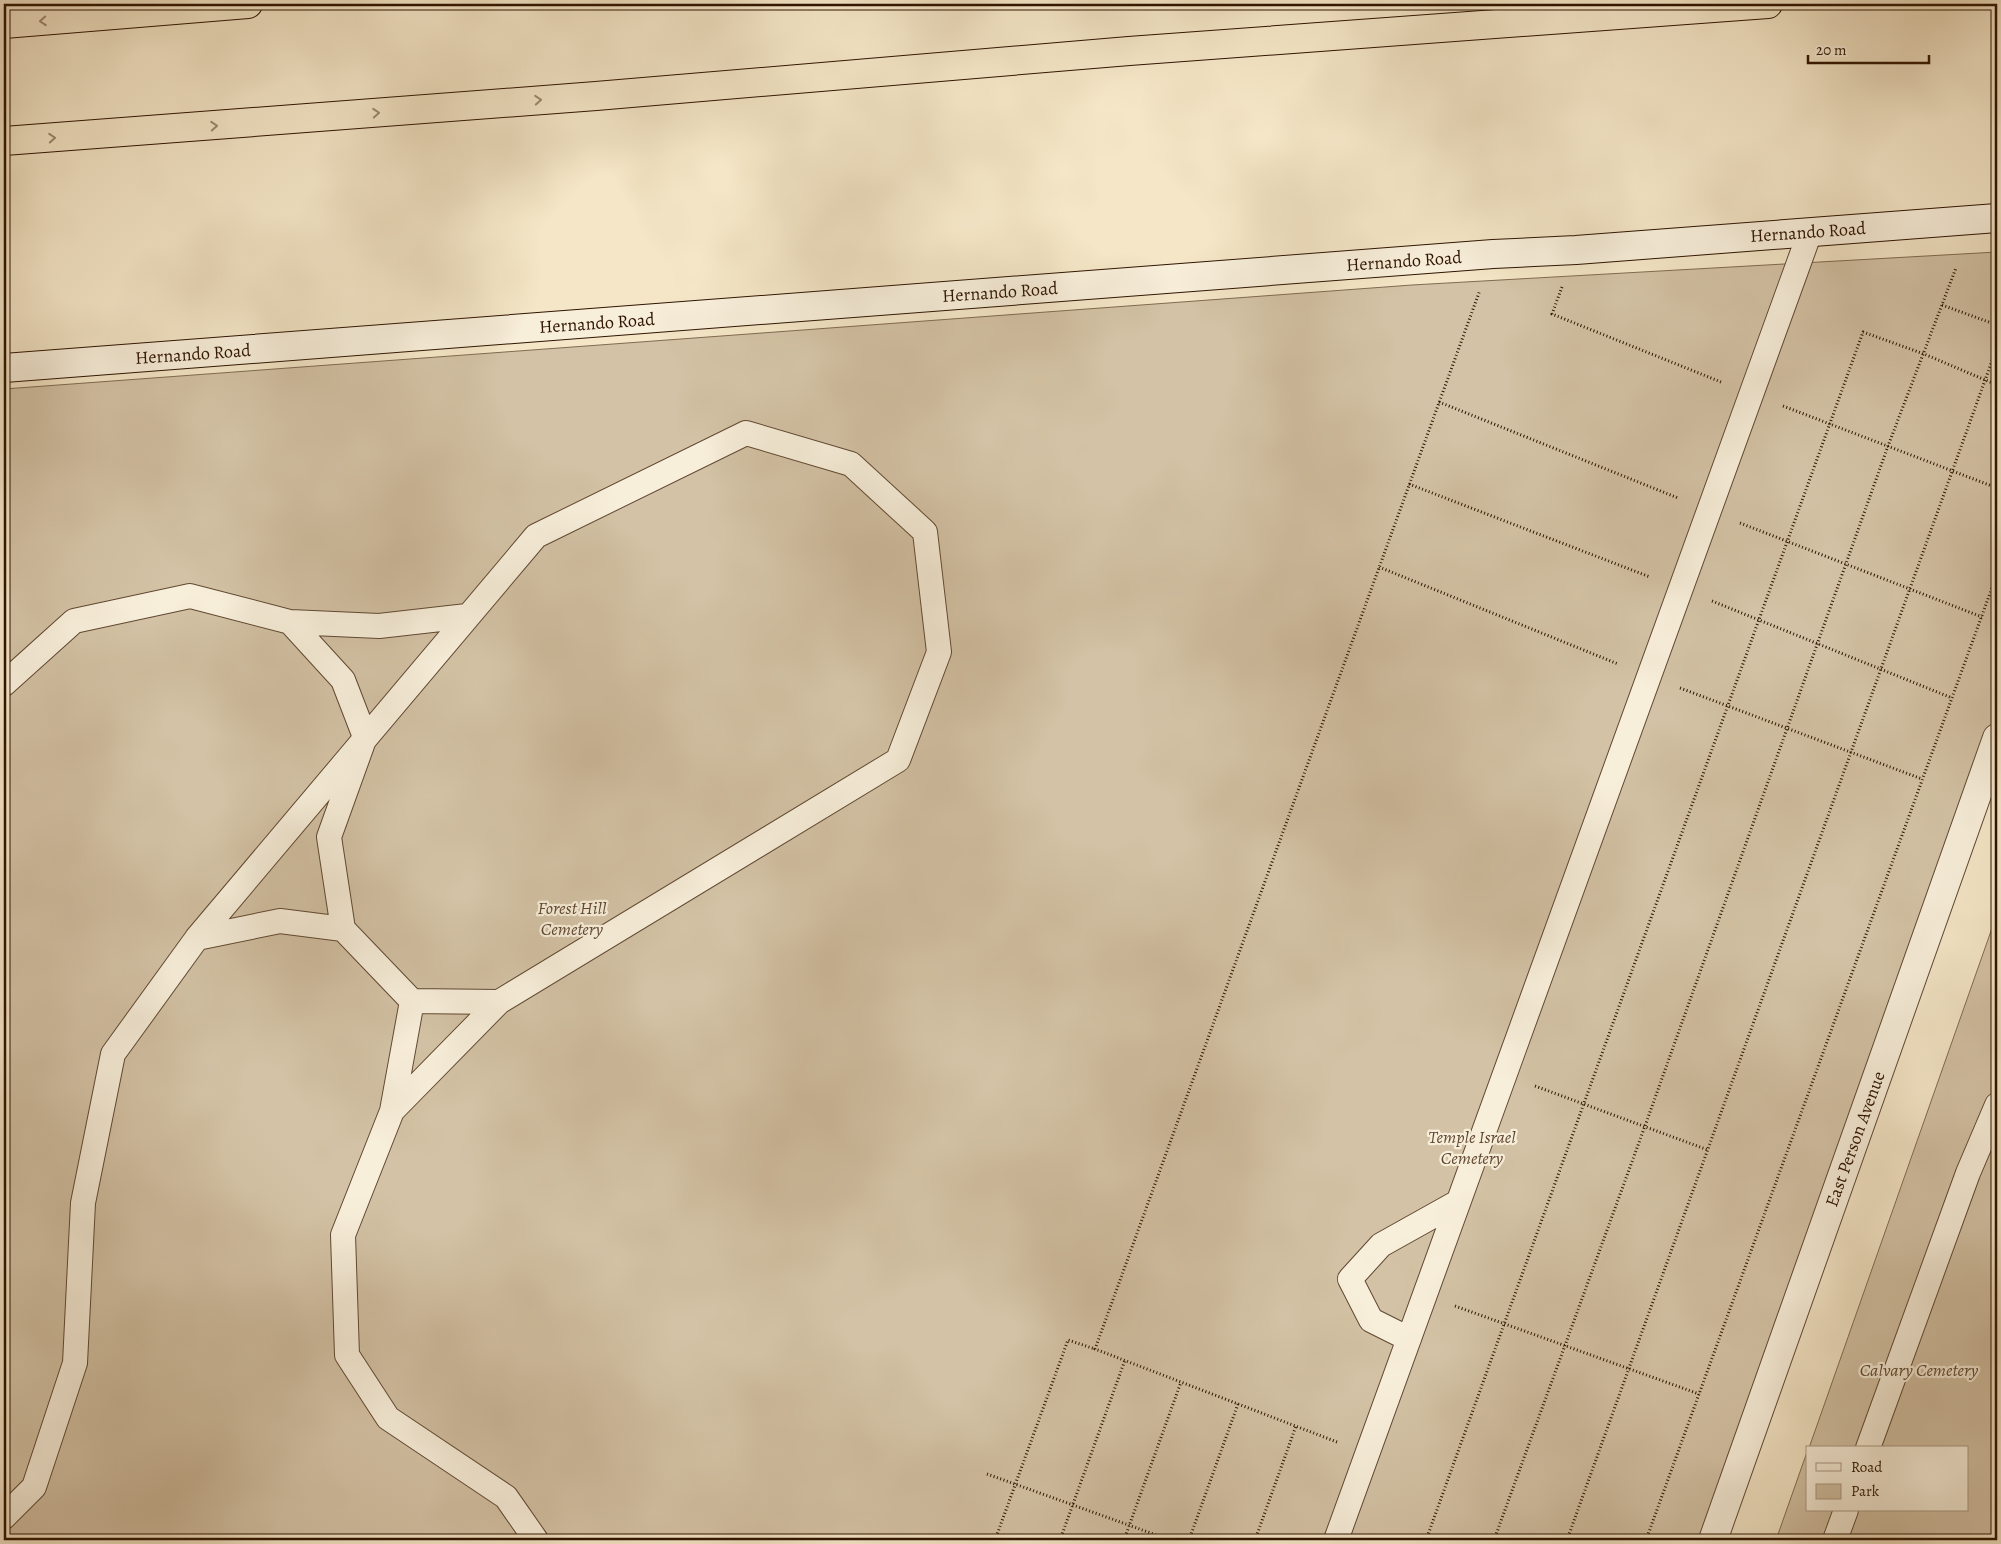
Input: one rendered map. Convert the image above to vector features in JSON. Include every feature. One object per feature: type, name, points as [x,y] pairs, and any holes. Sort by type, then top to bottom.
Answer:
[{"type":"highway","points":[[4,24],[248,4]]},
{"type":"highway","points":[[4,142],[606,95],[1199,45],[1768,4]]},
{"type":"street","name":"Hernando Road","points":[[4,368],[1493,254],[1576,250],[1997,218]]},
{"type":"street","name":"East Person Avenue","points":[[1713,1540],[1997,738]]},
{"type":"lane","points":[[1336,1540],[1810,232]]},
{"type":"lane","points":[[4,1517],[34,1487],[75,1363],[83,1203],[113,1054],[197,938],[536,536],[746,433],[851,464],[925,532],[939,652],[898,760],[499,1002],[392,1111]]},
{"type":"lane","points":[[4,684],[74,621],[190,596],[290,622],[379,626],[467,616]]},
{"type":"lane","points":[[290,622],[343,680],[365,737],[329,837],[343,929],[412,1002],[499,1002]]},
{"type":"lane","points":[[197,938],[280,922],[343,929]]},
{"type":"lane","points":[[412,1002],[392,1111],[343,1235],[348,1355],[388,1418],[506,1497],[536,1540]]},
{"type":"lane","points":[[1869,1446],[1968,1173],[1997,1105]]},
{"type":"lane","points":[[1409,1339],[1371,1320],[1350,1279],[1381,1245],[1458,1202]]},
{"type":"lane","points":[[1835,1540],[1845,1512]]},
{"type":"path","points":[[1095,1349],[1493,254]]},
{"type":"path","points":[[1494,1540],[1645,1126],[1888,446],[1956,268]]},
{"type":"path","points":[[1942,305],[1997,325]]},
{"type":"path","points":[[1426,1540],[1863,332],[1924,354],[1997,385]]},
{"type":"path","points":[[1567,1540],[1997,346]]},
{"type":"path","points":[[1646,1540],[1997,574]]},
{"type":"path","points":[[1504,1075],[1708,1150]]},
{"type":"path","points":[[1424,1296],[1699,1394]]},
{"type":"path","points":[[995,1540],[1068,1340],[1368,1453]]},
{"type":"path","points":[[1060,1540],[1125,1360]]},
{"type":"path","points":[[1124,1540],[1180,1382]]},
{"type":"path","points":[[1189,1540],[1238,1404]]},
{"type":"path","points":[[1255,1540],[1296,1426]]},
{"type":"path","points":[[987,1474],[1170,1540]]},
{"type":"green space","name":"Forest Hill Cemetery","points":[[1997,252],[1997,742],[1704,1540],[4,1540],[4,389],[1412,285]]},
{"type":"green space","name":"Calvary Cemetery","points":[[1997,914],[1997,1540],[1776,1540],[1806,1455],[1806,1512],[1968,1512],[1968,1446],[1810,1446]]},
{"type":"park label","name":"Temple Israel Cemetery","points":[[1472,1147]]}]
